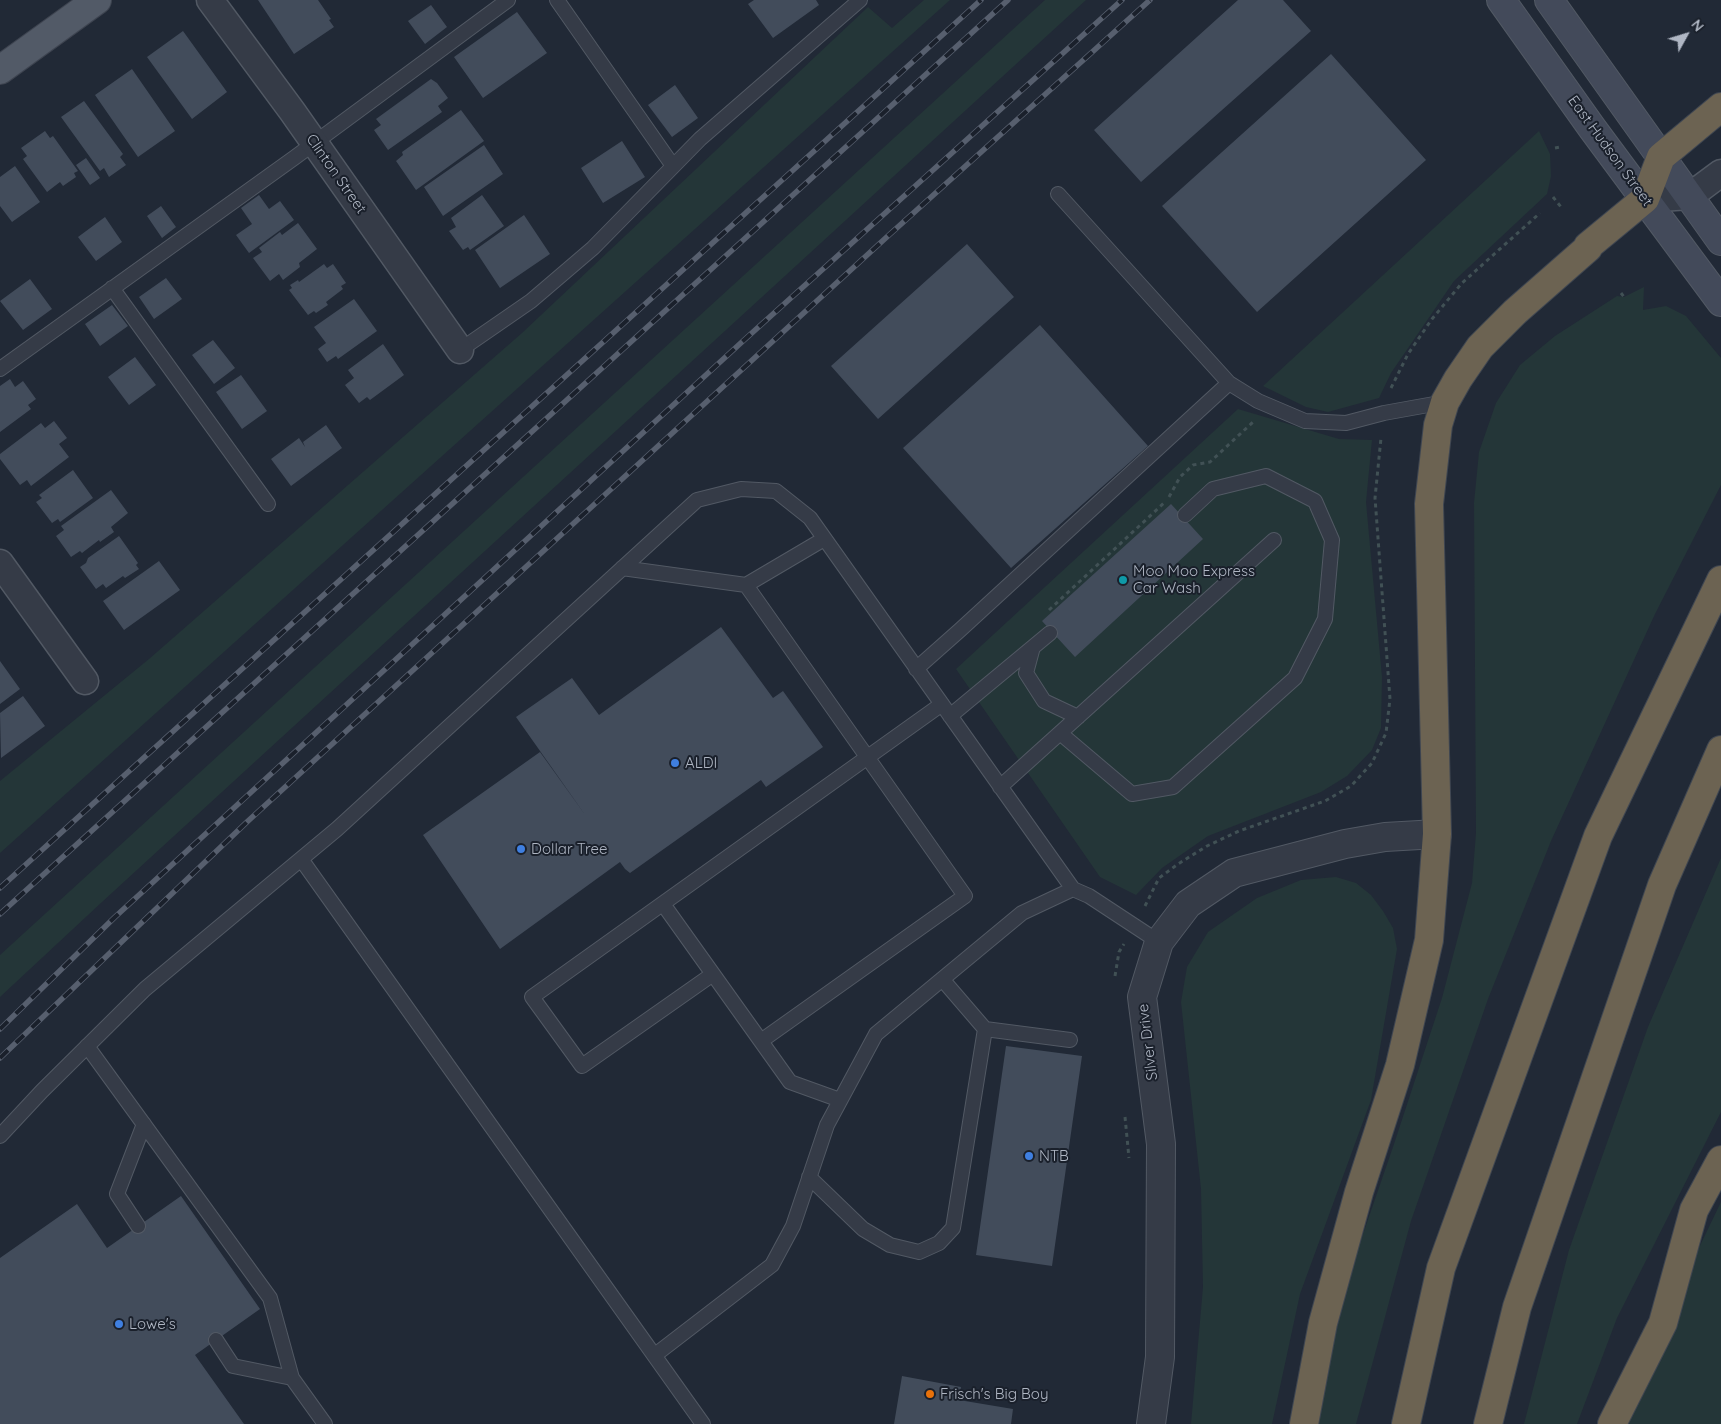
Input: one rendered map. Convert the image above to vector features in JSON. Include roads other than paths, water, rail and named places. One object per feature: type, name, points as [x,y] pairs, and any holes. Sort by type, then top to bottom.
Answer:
[{"type":"highway","points":[[1304,1424],[1323,1323],[1359,1192],[1400,1065],[1429,940],[1437,834],[1429,504],[1438,425],[1445,402],[1480,347],[1515,312],[1588,246],[1645,199],[1661,157],[1721,106]]},
{"type":"highway","points":[[1406,1424],[1441,1268],[1595,845],[1721,580]]},
{"type":"highway","points":[[1488,1424],[1517,1308],[1662,885],[1721,750]]},
{"type":"highway","points":[[1612,1424],[1663,1323],[1694,1210],[1721,1160]]},
{"type":"main road","points":[[0,70],[97,0]]},
{"type":"main road","name":"East Hudson Street","points":[[1501,0],[1592,128],[1720,300]]},
{"type":"main road","points":[[1549,0],[1721,241]]},
{"type":"street","name":"Clinton Street","points":[[210,0],[314,143],[460,350]]},
{"type":"street","points":[[1645,199],[1690,196],[1721,173]]},
{"type":"street","points":[[0,563],[85,681]]},
{"type":"street","name":"Silver Drive","points":[[1151,1424],[1160,1357],[1161,1144],[1142,997],[1159,942],[1188,904],[1234,873],[1345,844],[1385,836],[1437,834]]},
{"type":"lane","points":[[0,369],[314,143],[508,0]]},
{"type":"lane","points":[[557,0],[673,166]]},
{"type":"lane","points":[[460,350],[531,301],[593,248],[700,139],[860,0]]},
{"type":"lane","points":[[1058,194],[1229,382],[1268,406],[1305,421],[1346,423],[1384,413],[1445,402]]},
{"type":"lane","points":[[112,288],[268,504]]},
{"type":"lane","points":[[916,669],[968,624],[1229,382]]},
{"type":"lane","points":[[1060,733],[1132,794],[1173,788],[1295,678],[1325,619],[1332,540],[1315,501],[1266,476],[1213,489],[1185,515]]},
{"type":"lane","points":[[0,1136],[42,1091],[145,989],[351,815],[697,500],[741,489],[776,491],[810,518],[1073,889],[1089,896],[1159,942]]},
{"type":"lane","points":[[622,568],[746,585],[824,539]]},
{"type":"lane","points":[[1000,787],[1274,540]]},
{"type":"lane","points":[[746,585],[965,896],[761,1041]]},
{"type":"lane","points":[[712,974],[582,1066],[532,997],[867,757],[946,710],[1050,633]]},
{"type":"lane","points":[[1033,647],[1026,673],[1044,701],[1078,717]]},
{"type":"lane","points":[[301,858],[655,1355],[702,1424]]},
{"type":"lane","points":[[655,1355],[772,1265],[792,1226],[827,1125],[876,1034],[1022,913],[1073,889]]},
{"type":"lane","points":[[663,904],[790,1082],[840,1100]]},
{"type":"lane","points":[[942,979],[985,1030],[1070,1040]]},
{"type":"lane","points":[[809,1177],[863,1229],[890,1245],[919,1252],[939,1243],[953,1228],[985,1030]]},
{"type":"lane","points":[[87,1046],[270,1298],[292,1378],[325,1424]]},
{"type":"lane","points":[[138,1226],[117,1194],[144,1124]]},
{"type":"lane","points":[[216,1340],[234,1366],[292,1378]]},
{"type":"railway","points":[[0,888],[981,0]]},
{"type":"railway","points":[[0,914],[1008,0]]},
{"type":"railway","points":[[0,1029],[115,917],[743,341],[1122,0]]},
{"type":"railway","points":[[0,1058],[248,821],[889,235],[1150,0]]},
{"type":"place","name":"Moo Moo Express Car Wash","points":[[1123,580]]},
{"type":"place","name":"ALDI","points":[[675,763]]},
{"type":"place","name":"Dollar Tree","points":[[521,849]]},
{"type":"place","name":"NTB","points":[[1029,1156]]},
{"type":"place","name":"Lowe's","points":[[119,1324]]},
{"type":"place","name":"Frisch's Big Boy","points":[[930,1394]]}]
